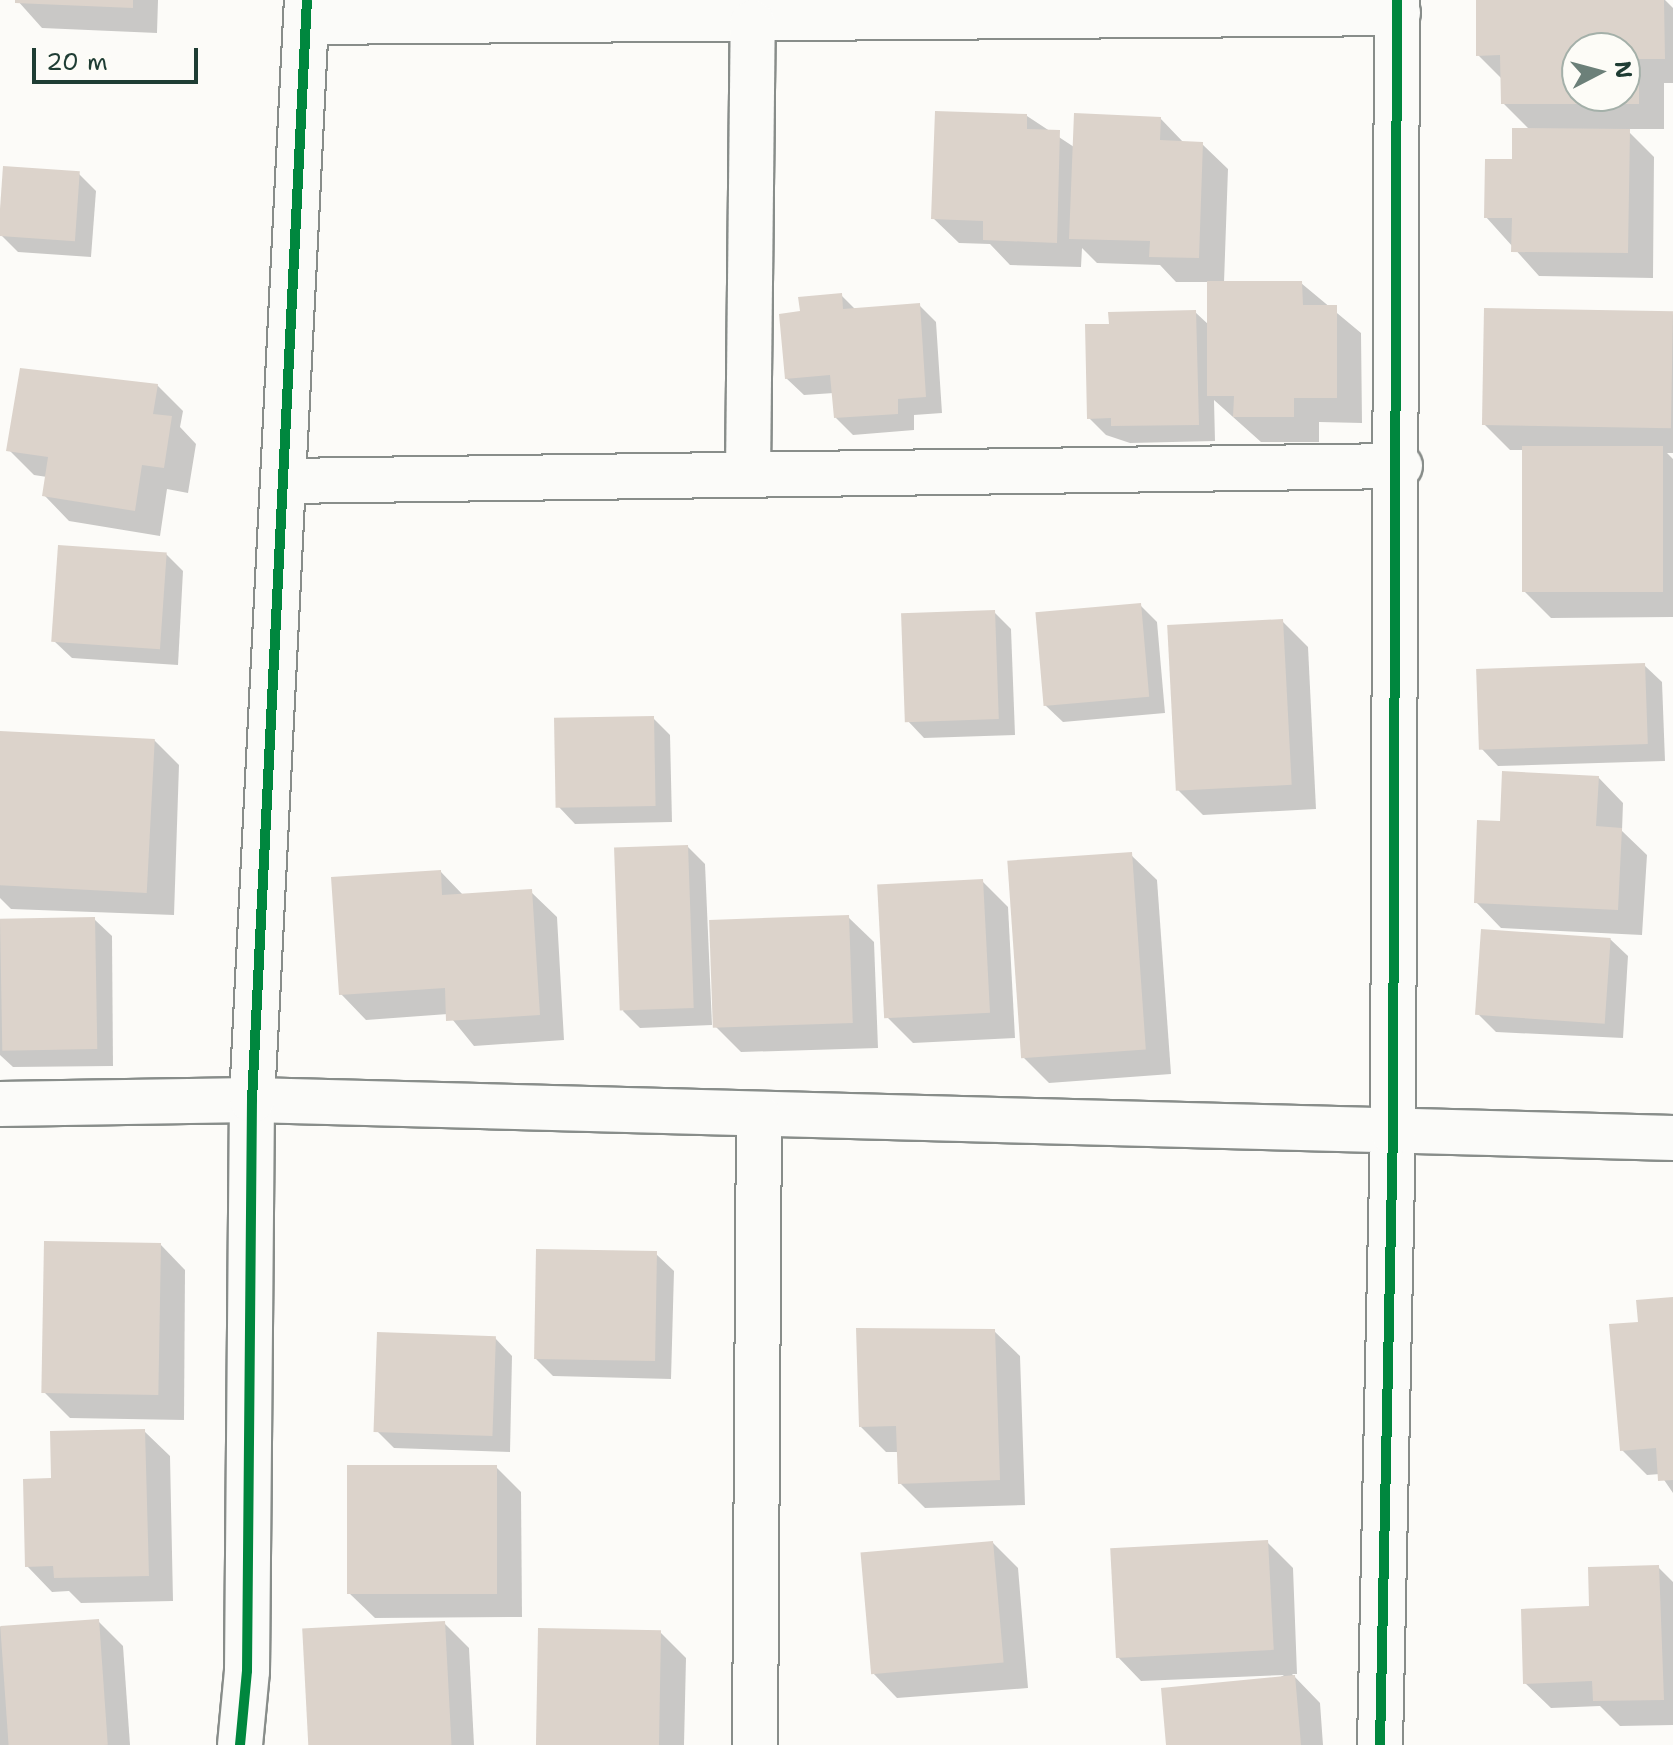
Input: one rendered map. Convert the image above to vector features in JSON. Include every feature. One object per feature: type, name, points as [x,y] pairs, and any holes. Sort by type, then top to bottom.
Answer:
[{"type":"street","points":[[240,1745],[247,1671],[252,1100],[307,11],[753,23],[1398,6],[1400,466],[1393,1132],[1380,1745]]},
{"type":"street","points":[[748,474],[753,23]]},
{"type":"street","points":[[283,481],[1400,466]]},
{"type":"street","points":[[0,1104],[252,1100],[759,1117],[1673,1138]]},
{"type":"street","points":[[755,1745],[759,1117]]},
{"type":"building","points":[[15,0],[133,0],[133,8],[15,3]]},
{"type":"building","points":[[1476,0],[1664,0],[1665,59],[1641,59],[1641,32],[1561,32],[1561,104],[1501,104],[1500,55],[1476,56]]},
{"type":"building","points":[[935,111],[1027,114],[1027,129],[1060,130],[1057,243],[983,240],[983,221],[931,219]]},
{"type":"building","points":[[1074,113],[1161,117],[1160,140],[1203,142],[1199,258],[1149,257],[1150,241],[1069,239]]},
{"type":"building","points":[[1512,128],[1630,129],[1628,253],[1511,252],[1512,218],[1484,218],[1485,159],[1512,159]]},
{"type":"building","points":[[3,166],[80,171],[75,241],[0,236]]},
{"type":"building","points":[[1207,281],[1302,281],[1303,305],[1337,305],[1337,398],[1294,398],[1294,417],[1233,417],[1234,396],[1207,396]]},
{"type":"building","points":[[842,293],[843,309],[920,303],[926,397],[898,399],[898,414],[834,418],[830,375],[785,379],[779,314],[800,311],[798,297]]},
{"type":"building","points":[[1484,308],[1673,311],[1671,428],[1482,425]]},
{"type":"building","points":[[1196,310],[1199,425],[1111,426],[1111,418],[1087,419],[1085,324],[1109,324],[1108,312]]},
{"type":"building","points":[[20,368],[158,384],[153,414],[172,416],[164,468],[142,465],[135,511],[42,496],[48,457],[6,451]]},
{"type":"building","points":[[1522,446],[1663,446],[1663,592],[1522,592]]},
{"type":"building","points":[[58,545],[167,553],[160,649],[51,642]]},
{"type":"building","points":[[1141,603],[1149,697],[1044,706],[1035,612]]},
{"type":"building","points":[[995,610],[999,719],[905,722],[901,613]]},
{"type":"building","points":[[1283,619],[1292,785],[1176,791],[1167,625]]},
{"type":"building","points":[[1645,663],[1648,744],[1479,750],[1476,669]]},
{"type":"building","points":[[654,716],[656,806],[556,808],[554,718]]},
{"type":"building","points":[[0,731],[155,739],[147,893],[0,885]]},
{"type":"building","points":[[1502,771],[1599,776],[1596,826],[1622,828],[1618,910],[1474,903],[1477,820],[1500,821]]},
{"type":"building","points":[[688,845],[694,1008],[620,1010],[614,848]]},
{"type":"building","points":[[1132,852],[1146,1050],[1021,1058],[1007,861]]},
{"type":"building","points":[[441,870],[442,895],[532,889],[540,1015],[446,1021],[445,988],[339,995],[331,877]]},
{"type":"building","points":[[983,879],[990,1013],[884,1018],[877,885]]},
{"type":"building","points":[[849,915],[853,1023],[713,1028],[709,920]]},
{"type":"building","points":[[95,917],[97,1049],[2,1051],[0,919]]},
{"type":"building","points":[[1481,929],[1611,938],[1605,1024],[1475,1015]]},
{"type":"building","points":[[44,1241],[161,1243],[158,1395],[41,1393]]},
{"type":"building","points":[[536,1249],[657,1251],[655,1361],[534,1359]]},
{"type":"building","points":[[1673,1297],[1673,1480],[1658,1481],[1656,1448],[1620,1451],[1609,1324],[1638,1322],[1636,1300]]},
{"type":"building","points":[[856,1328],[995,1329],[1000,1480],[898,1484],[896,1426],[859,1427]]},
{"type":"building","points":[[377,1332],[496,1336],[492,1436],[374,1432]]},
{"type":"building","points":[[145,1429],[149,1576],[54,1578],[53,1566],[25,1567],[23,1479],[51,1478],[50,1431]]},
{"type":"building","points":[[347,1465],[497,1465],[497,1594],[347,1594]]},
{"type":"building","points":[[1268,1540],[1274,1650],[1116,1658],[1110,1548]]},
{"type":"building","points":[[993,1541],[1004,1663],[871,1674],[861,1553]]},
{"type":"building","points":[[1659,1565],[1664,1700],[1593,1701],[1592,1681],[1523,1684],[1521,1609],[1589,1606],[1588,1567]]},
{"type":"building","points":[[99,1619],[108,1745],[9,1745],[0,1626]]},
{"type":"building","points":[[445,1621],[451,1745],[308,1745],[302,1628]]},
{"type":"building","points":[[538,1628],[661,1630],[659,1745],[536,1745]]},
{"type":"building","points":[[1295,1675],[1301,1745],[1166,1745],[1161,1688]]},
{"type":"cycle path","points":[[240,1745],[247,1671],[252,1100],[307,0]]},
{"type":"cycle path","points":[[1380,1745],[1393,1132],[1397,0]]}]
